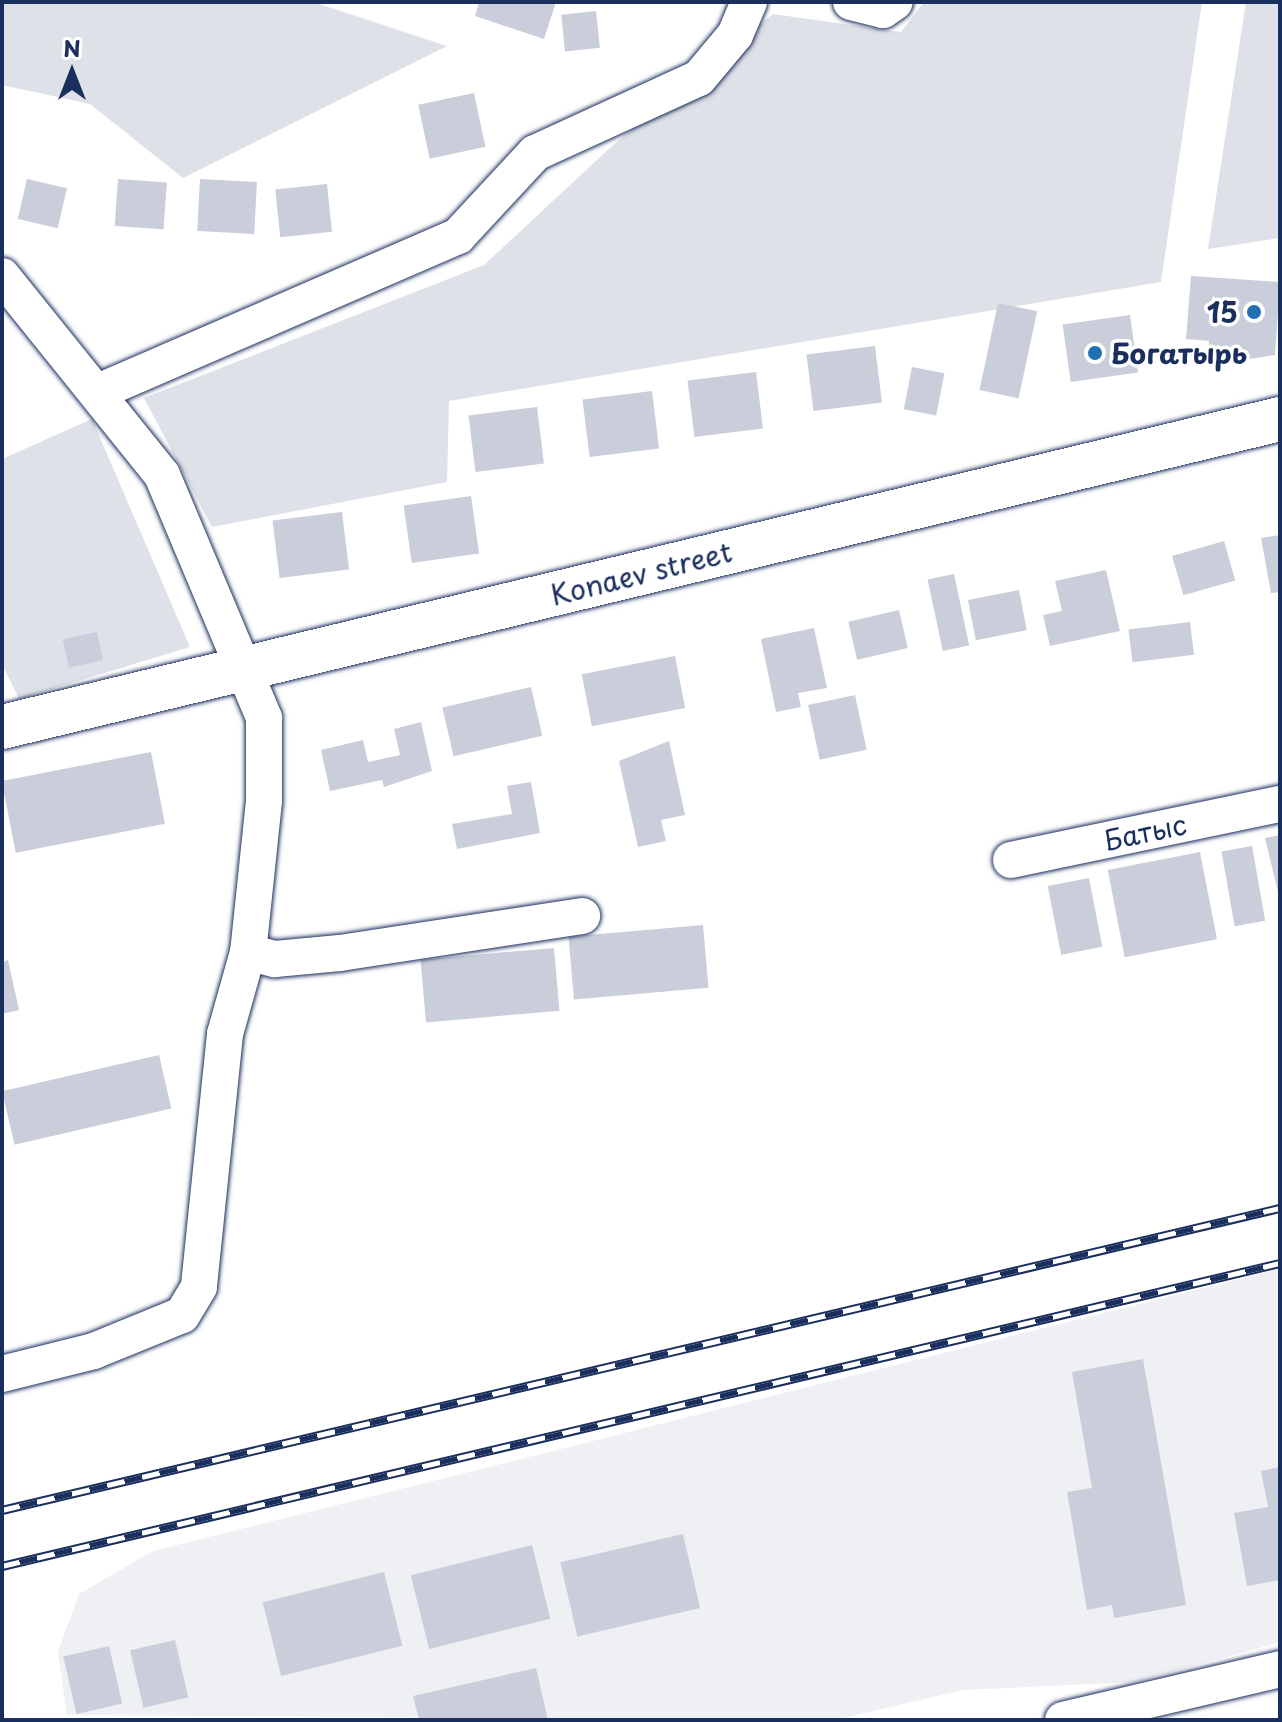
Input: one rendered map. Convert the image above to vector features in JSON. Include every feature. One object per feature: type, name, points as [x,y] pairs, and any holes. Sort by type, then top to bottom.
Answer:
[{"type":"main road","name":"Konaev street","points":[[2,727],[1280,419]]},
{"type":"street","points":[[100,391],[458,236],[535,153],[699,78],[735,35],[749,2]]},
{"type":"street","points":[[851,2],[883,10],[895,2]]},
{"type":"street","points":[[2,276],[100,391],[162,475],[240,669],[264,718],[264,801],[248,952],[225,1034],[199,1287],[182,1315],[94,1351],[2,1374]]},
{"type":"street","name":"Батыс","points":[[1011,860],[1280,804]]},
{"type":"street","points":[[248,952],[275,959],[340,953],[582,916]]},
{"type":"street","points":[[1063,1720],[1280,1669]]},
{"type":"shaded area","points":[[2,2],[313,2],[447,46],[183,178],[90,104],[2,85]]},
{"type":"shaded area","points":[[924,2],[1202,2],[1161,282],[449,401],[447,482],[212,527],[144,398],[484,265],[613,145],[773,14],[901,32]]},
{"type":"shaded area","points":[[1246,2],[1280,2],[1280,238],[1208,249]]},
{"type":"shaded area","points":[[92,419],[190,647],[19,699],[2,664],[2,459]]},
{"type":"shaded area","points":[[1280,1269],[1280,1642],[1135,1682],[963,1690],[835,1720],[67,1715],[58,1652],[79,1594],[153,1551]]},
{"type":"building","points":[[479,2],[556,2],[544,39],[475,16]]},
{"type":"building","points":[[596,11],[600,48],[565,51],[561,15]]},
{"type":"building","points":[[474,93],[485,147],[430,159],[418,105]]},
{"type":"building","points":[[27,179],[67,188],[58,228],[18,219]]},
{"type":"building","points":[[118,179],[167,182],[164,229],[115,226]]},
{"type":"building","points":[[200,179],[257,182],[254,234],[197,231]]},
{"type":"building","points":[[327,184],[332,232],[280,237],[275,189]]},
{"type":"building","points":[[1191,276],[1280,282],[1275,355],[1243,360],[1208,351],[1209,341],[1186,339]]},
{"type":"building","points":[[998,303],[1037,311],[1019,398],[979,390]]},
{"type":"building","points":[[1130,315],[1138,372],[1071,382],[1063,324]]},
{"type":"building","points":[[875,346],[882,403],[813,411],[807,354]]},
{"type":"building","points":[[912,367],[944,373],[936,416],[904,409]]},
{"type":"building","points":[[756,372],[763,429],[694,437],[688,380]]},
{"type":"building","points":[[652,391],[659,449],[590,457],[583,400]]},
{"type":"building","points":[[537,407],[544,464],[475,472],[469,415]]},
{"type":"building","points":[[471,496],[479,553],[412,563],[404,505]]},
{"type":"building","points":[[342,512],[349,570],[280,578],[273,521]]},
{"type":"building","points":[[1280,535],[1280,592],[1271,593],[1261,538]]},
{"type":"building","points":[[1224,541],[1235,580],[1183,595],[1172,556]]},
{"type":"building","points":[[1106,570],[1120,631],[1050,646],[1043,615],[1062,611],[1055,581]]},
{"type":"building","points":[[954,574],[969,645],[943,651],[928,580]]},
{"type":"building","points":[[1019,590],[1027,630],[976,640],[968,600]]},
{"type":"building","points":[[899,610],[908,648],[857,660],[848,622]]},
{"type":"building","points":[[1190,622],[1194,655],[1132,662],[1128,630]]},
{"type":"building","points":[[814,628],[827,688],[798,693],[801,707],[776,712],[761,639]]},
{"type":"building","points":[[97,632],[103,660],[69,668],[63,639]]},
{"type":"building","points":[[675,656],[685,708],[592,726],[582,674]]},
{"type":"building","points":[[531,687],[542,736],[454,756],[442,707]]},
{"type":"building","points":[[855,695],[867,750],[820,760],[808,705]]},
{"type":"building","points":[[421,722],[432,771],[384,787],[382,780],[330,791],[321,750],[363,740],[368,762],[400,755],[394,729]]},
{"type":"building","points":[[669,741],[685,815],[661,820],[666,841],[638,847],[619,761]]},
{"type":"building","points":[[151,752],[165,824],[16,853],[2,781]]},
{"type":"building","points":[[531,782],[540,833],[457,849],[452,824],[512,814],[507,786]]},
{"type":"building","points":[[1280,835],[1280,896],[1279,896],[1265,838]]},
{"type":"building","points":[[1252,846],[1265,921],[1235,926],[1221,851]]},
{"type":"building","points":[[1200,852],[1217,939],[1125,957],[1108,870]]},
{"type":"building","points":[[1089,878],[1102,947],[1061,955],[1048,886]]},
{"type":"building","points":[[703,925],[708,988],[574,1000],[569,937]]},
{"type":"building","points":[[554,948],[559,1011],[426,1022],[421,960]]},
{"type":"building","points":[[8,960],[19,1010],[2,1014],[2,962]]},
{"type":"building","points":[[159,1055],[171,1109],[14,1145],[2,1091]]},
{"type":"building","points":[[1143,1359],[1186,1605],[1114,1618],[1112,1605],[1087,1610],[1067,1492],[1092,1488],[1072,1372]]},
{"type":"building","points":[[1280,1467],[1280,1580],[1247,1586],[1234,1513],[1268,1507],[1261,1471]]},
{"type":"building","points":[[683,1534],[700,1608],[577,1636],[560,1562]]},
{"type":"building","points":[[532,1545],[550,1619],[429,1649],[411,1575]]},
{"type":"building","points":[[384,1572],[402,1646],[281,1676],[263,1602]]},
{"type":"building","points":[[175,1640],[188,1697],[143,1708],[130,1650]]},
{"type":"building","points":[[109,1646],[122,1703],[76,1714],[63,1657]]},
{"type":"building","points":[[536,1668],[548,1720],[419,1720],[413,1696]]},
{"type":"railway","points":[[2,1510],[1280,1208]]},
{"type":"railway","points":[[2,1566],[1280,1263]]},
{"type":"place","name":"15","points":[[1254,312]]},
{"type":"place","name":"Богатырь","points":[[1095,353]]}]
